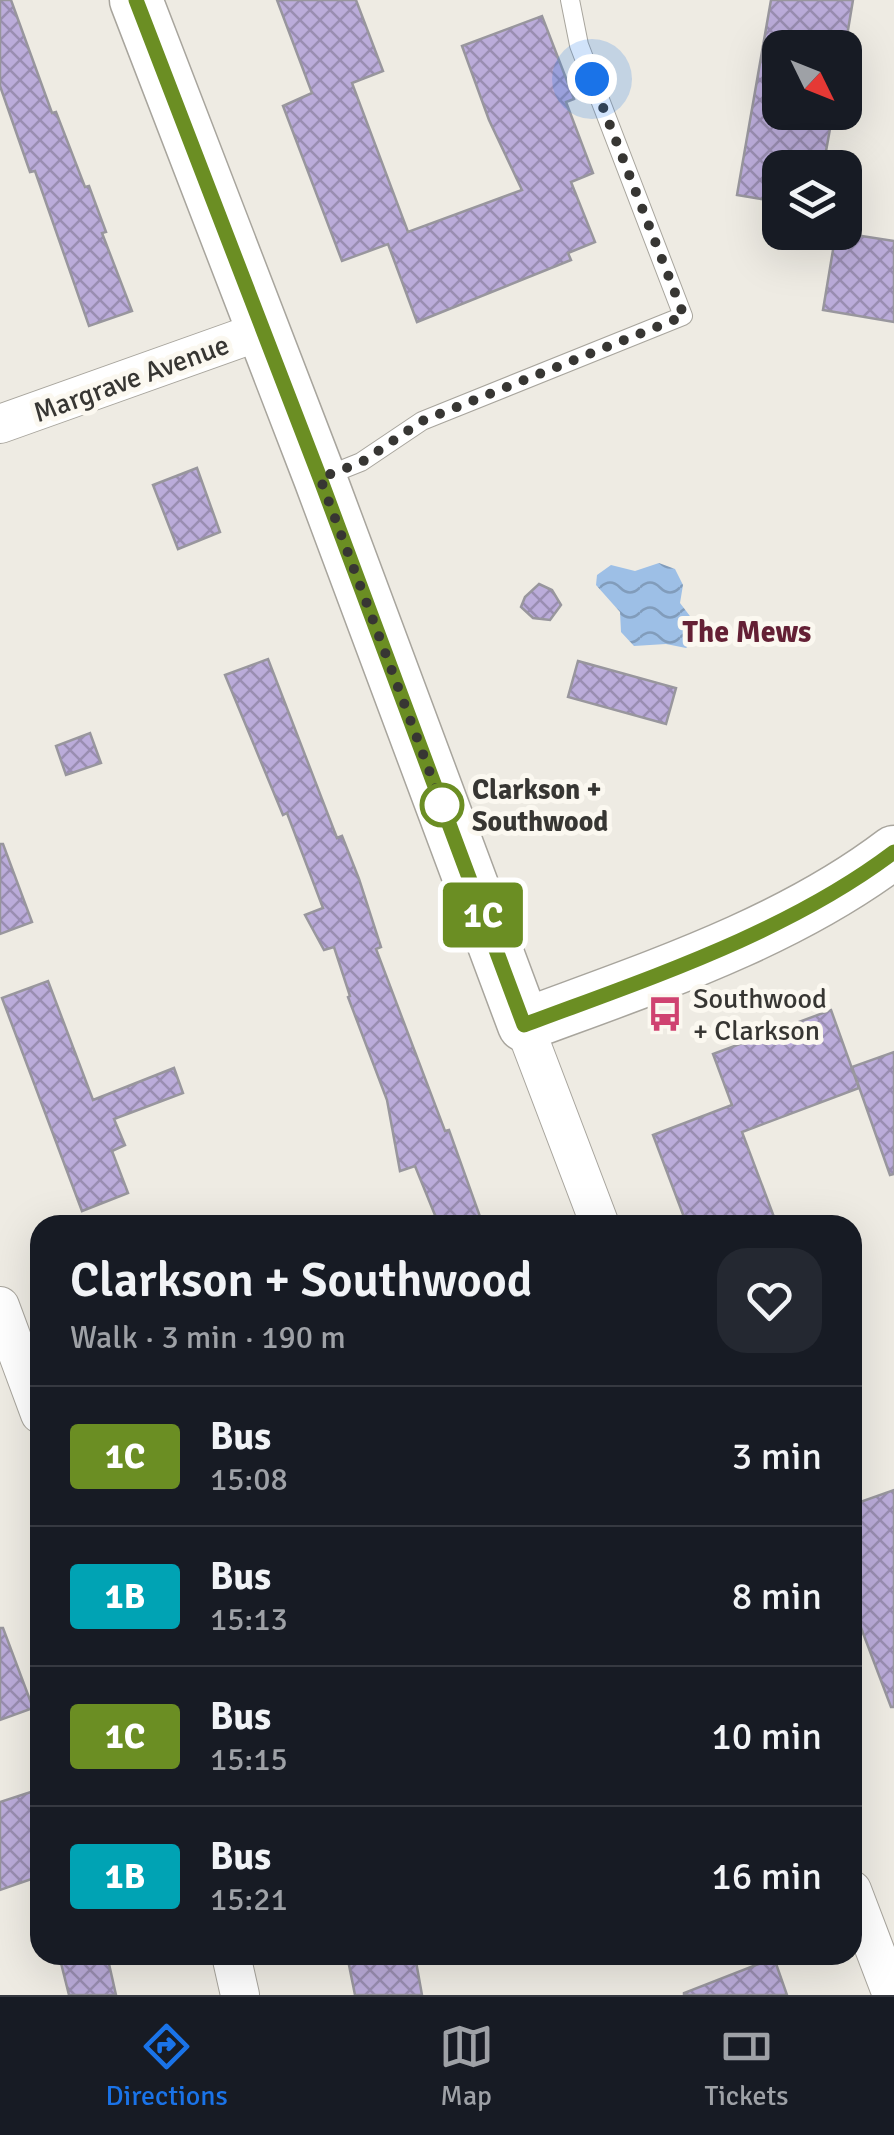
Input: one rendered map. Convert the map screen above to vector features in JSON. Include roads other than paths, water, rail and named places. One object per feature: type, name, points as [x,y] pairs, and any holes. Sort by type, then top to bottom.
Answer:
[{"type":"street","points":[[136,0],[596,1215]]},
{"type":"street","name":"Margrave Avenue","points":[[0,424],[261,331]]},
{"type":"street","points":[[524,1025],[712,954],[855,882],[894,852]]},
{"type":"street","points":[[0,1306],[30,1387]]},
{"type":"street","points":[[862,1916],[892,1995]]},
{"type":"street","points":[[233,1965],[240,1995]]},
{"type":"lane","points":[[320,478],[362,462],[422,421],[684,316],[579,45],[570,0]]},
{"type":"water","points":[[659,563],[675,569],[683,585],[680,603],[696,624],[693,642],[686,648],[666,644],[634,646],[621,632],[620,612],[596,585],[597,575],[611,565],[635,571]]},
{"type":"place","name":"Clarkson + Southwood","points":[[442,805]]},
{"type":"place","name":"Southwood + Clarkson","points":[[665,1014]]},
{"type":"district","name":"The Mews","points":[[747,632]]}]
